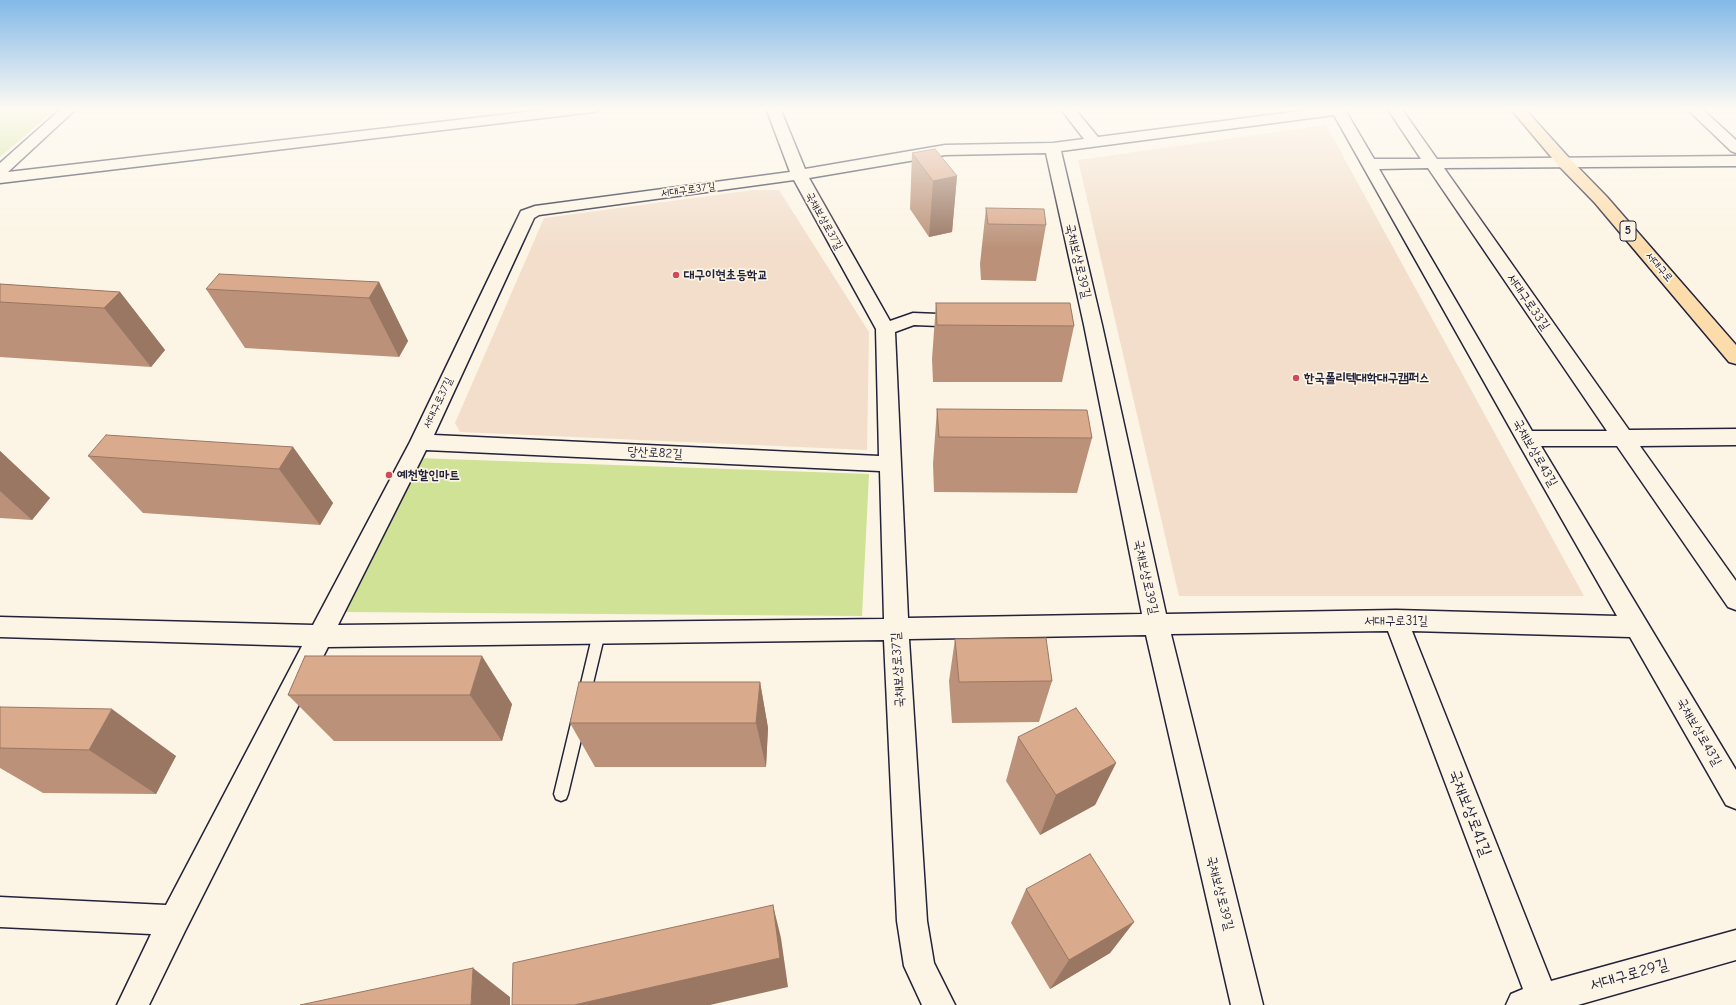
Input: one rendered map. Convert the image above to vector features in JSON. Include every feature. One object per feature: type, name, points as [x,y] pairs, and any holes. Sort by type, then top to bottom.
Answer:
[{"type":"main road","name":"서대구로","points":[[1558,155],[1601,200],[1736,357]]},
{"type":"street","points":[[0,171],[18,155]]},
{"type":"street","points":[[0,178],[191,155]]},
{"type":"street","name":"국채보상로37길","points":[[791,155],[799,175],[885,329],[896,629],[912,921],[919,966],[939,1005]]},
{"type":"street","name":"서대구로37길","points":[[420,442],[527,215],[535,211],[799,175],[916,155]]},
{"type":"street","name":"국채보상로39길","points":[[1054,155],[1085,325],[1247,1005]]},
{"type":"street","name":"국채보상로43길","points":[[1364,155],[1526,439],[1736,796]]},
{"type":"street","points":[[1428,155],[1434,164]]},
{"type":"street","points":[[1369,164],[1736,160]]},
{"type":"street","name":"서대구로33길","points":[[1434,164],[1736,600]]},
{"type":"street","points":[[885,329],[913,319],[983,321]]},
{"type":"street","points":[[1526,439],[1736,437]]},
{"type":"street","points":[[133,1005],[174,920],[420,442]]},
{"type":"street","name":"당산로82길","points":[[420,442],[890,464]]},
{"type":"street","name":"서대구로31길","points":[[0,627],[320,636],[896,629],[1396,620],[1636,626]]},
{"type":"street","name":"국채보상로41길","points":[[1396,620],[1537,1003]]},
{"type":"street","points":[[0,912],[174,920]]},
{"type":"street","name":"서대구로29길","points":[[1537,1003],[1736,945]]},
{"type":"lane","points":[[561,794],[600,633]]},
{"type":"shaded area","name":"한국폴리텍대학대구캠퍼스","points":[[1114,155],[1342,155],[1584,596],[1179,596],[1078,160]]},
{"type":"shaded area","name":"대구이현초등학교","points":[[753,190],[779,190],[869,332],[867,450],[460,432],[455,423],[544,218]]},
{"type":"green space","points":[[417,458],[869,474],[862,616],[345,612]]},
{"type":"building","points":[[913,155],[940,155],[957,176],[933,181]]},
{"type":"building","points":[[986,208],[1044,209],[1046,225],[988,224]]},
{"type":"building","points":[[219,274],[379,282],[369,298],[206,289]]},
{"type":"building","points":[[0,284],[120,292],[104,308],[0,302]]},
{"type":"building","points":[[936,303],[1070,303],[1074,326],[937,325]]},
{"type":"building","points":[[937,409],[1087,410],[1092,438],[939,437]]},
{"type":"building","points":[[106,435],[293,447],[279,469],[88,456]]},
{"type":"building","points":[[1046,638],[1052,681],[959,682],[955,639]]},
{"type":"building","points":[[305,656],[482,656],[470,695],[288,695]]},
{"type":"building","points":[[579,682],[760,682],[756,723],[570,723]]},
{"type":"building","points":[[0,707],[112,709],[89,750],[0,748]]},
{"type":"building","points":[[1076,708],[1116,763],[1056,795],[1018,737]]},
{"type":"building","points":[[1090,854],[1134,922],[1069,960],[1026,889]]},
{"type":"building","points":[[773,905],[780,958],[574,1005],[512,1005],[513,963]]},
{"type":"building","points":[[473,968],[471,1005],[300,1005]]},
{"type":"place","name":"대구이현초등학교","points":[[676,275]]},
{"type":"place","name":"한국폴리텍대학대구캠퍼스","points":[[1296,378]]},
{"type":"place","name":"예천할인마트","points":[[389,475]]}]
